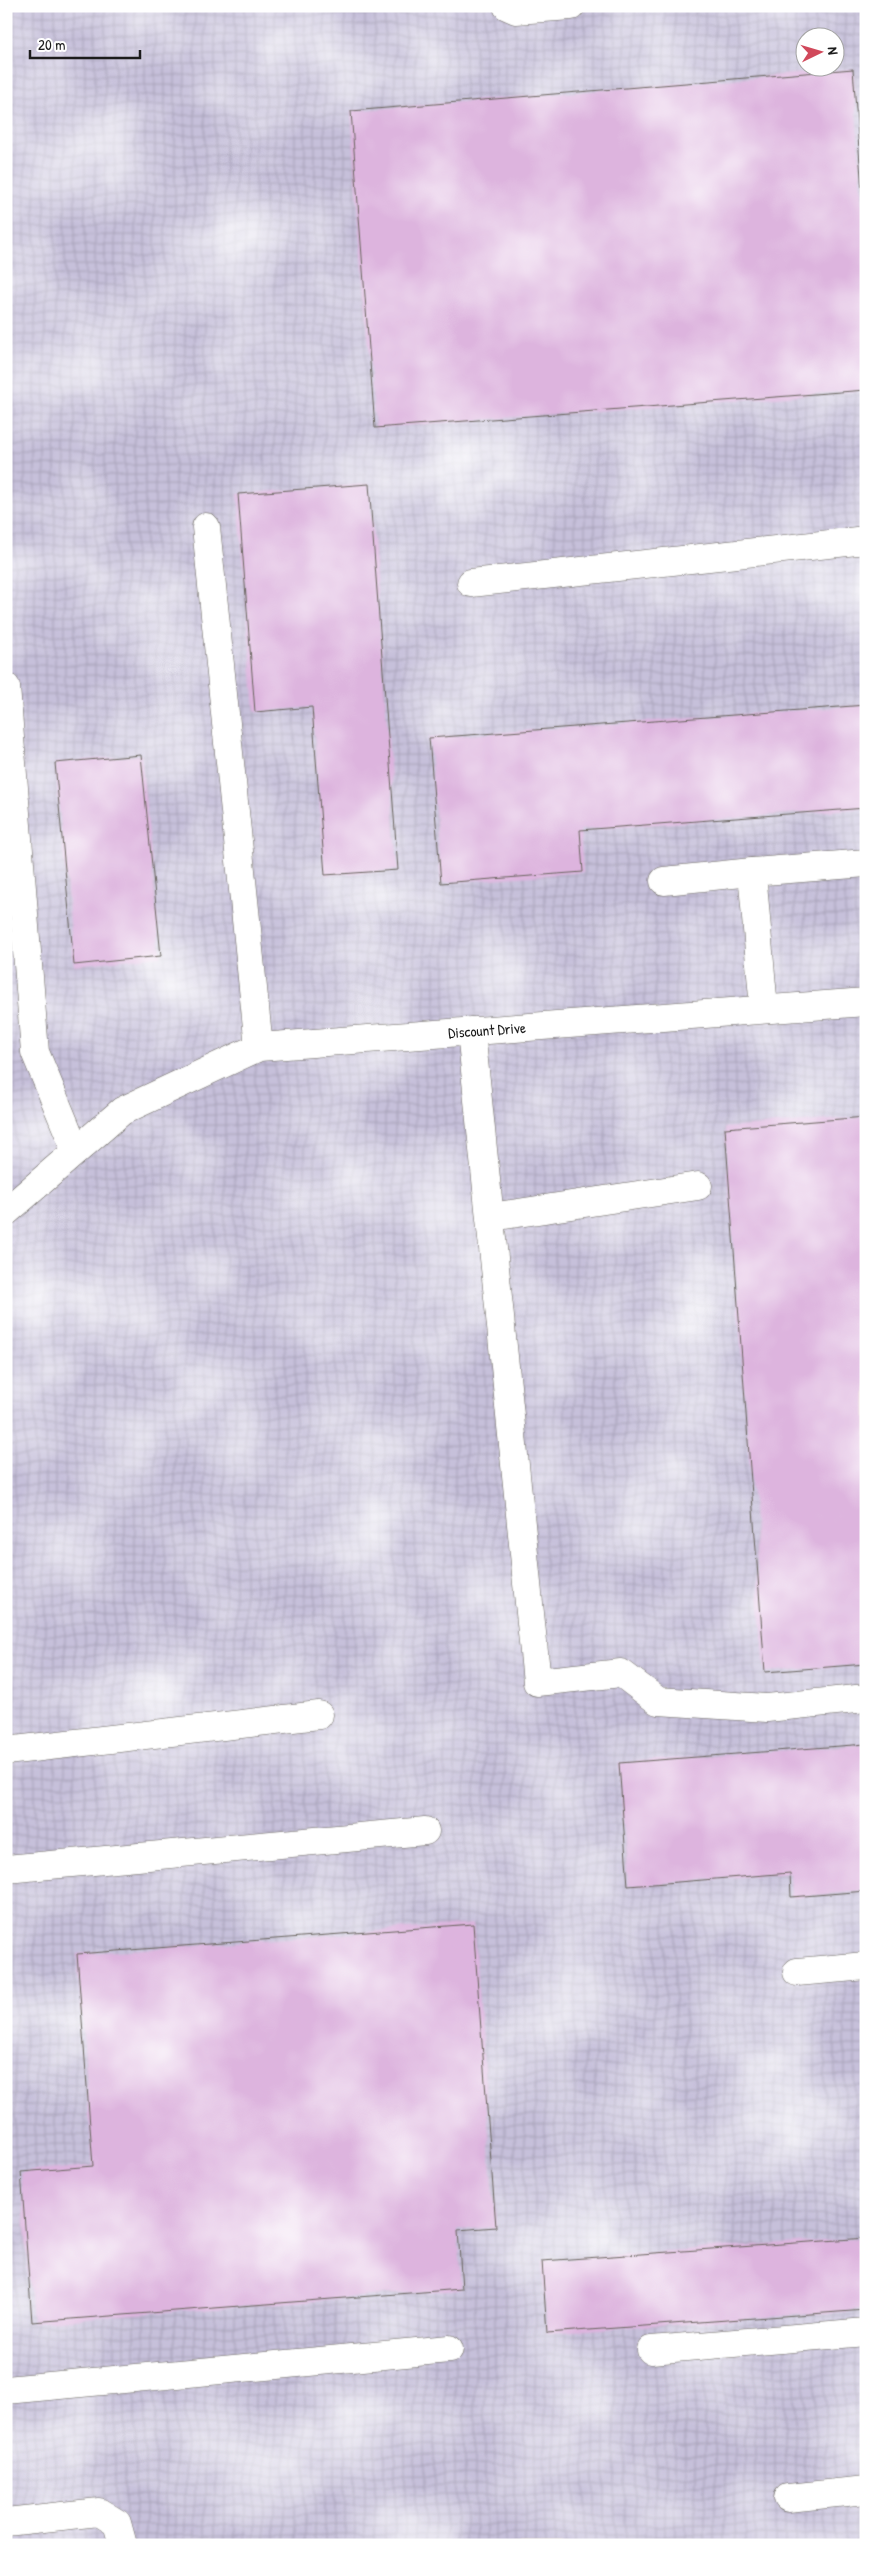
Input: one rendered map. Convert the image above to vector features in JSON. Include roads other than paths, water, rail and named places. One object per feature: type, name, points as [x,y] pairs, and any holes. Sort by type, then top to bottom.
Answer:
[{"type":"street","points":[[507,6],[516,10],[571,6]]},
{"type":"street","points":[[206,527],[259,1047]]},
{"type":"street","points":[[471,582],[866,540]]},
{"type":"street","points":[[6,687],[35,1052],[76,1151]]},
{"type":"street","points":[[664,881],[866,863]]},
{"type":"street","points":[[752,872],[764,1010]]},
{"type":"street","name":"Discount Drive","points":[[6,1212],[122,1111],[259,1047],[866,1002]]},
{"type":"street","points":[[471,1031],[538,1682],[621,1673],[658,1701],[767,1708],[866,1698]]},
{"type":"street","points":[[491,1217],[698,1186]]},
{"type":"street","points":[[6,1751],[319,1715]]},
{"type":"street","points":[[6,1869],[425,1831]]},
{"type":"street","points":[[797,1972],[866,1966]]},
{"type":"street","points":[[651,2350],[866,2332]]},
{"type":"street","points":[[6,2390],[449,2349]]},
{"type":"street","points":[[788,2498],[866,2490]]},
{"type":"street","points":[[6,2522],[99,2512],[117,2523],[124,2545]]}]
